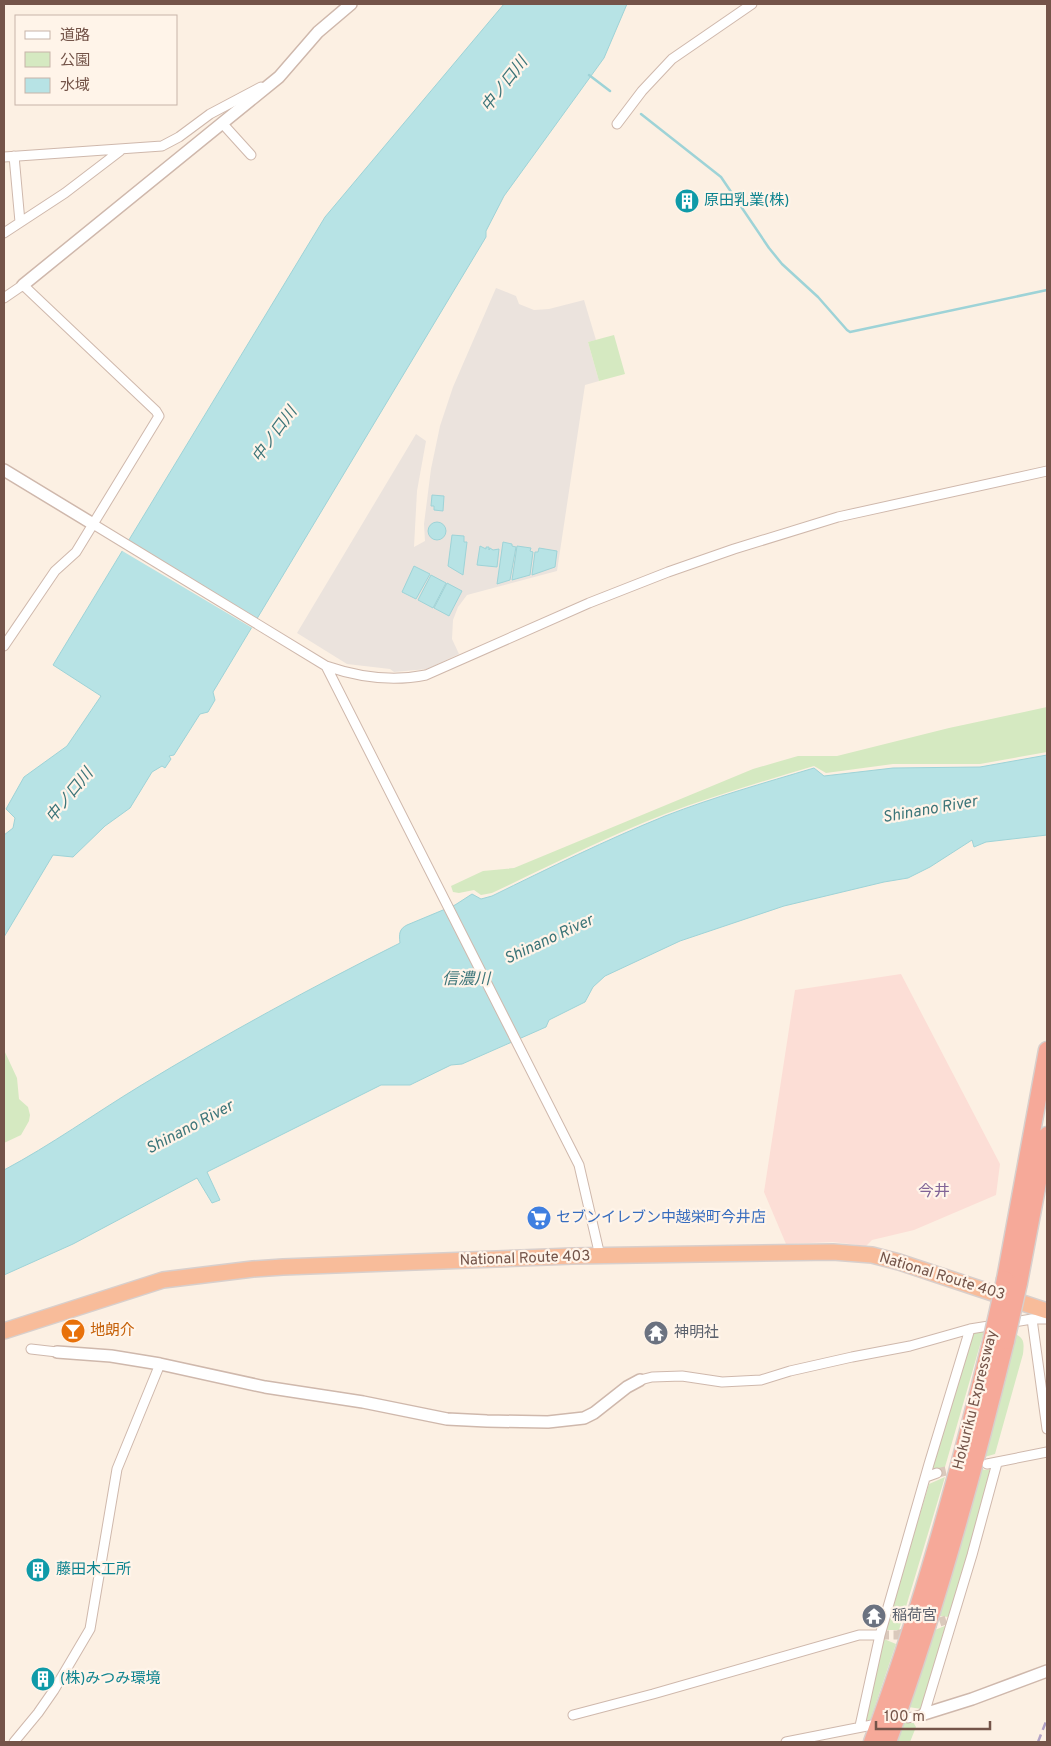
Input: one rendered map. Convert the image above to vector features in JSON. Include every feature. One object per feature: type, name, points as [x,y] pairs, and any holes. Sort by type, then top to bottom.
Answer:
[{"type":"highway","name":"Hokuriku Expressway","points":[[1012,1281],[1047,1050]]},
{"type":"highway","name":"Hokuriku Expressway","points":[[888,1742],[924,1640],[968,1490],[999,1339],[1047,1135]]},
{"type":"highway","name":"National Route 403","points":[[4,1331],[163,1280],[253,1268],[600,1256],[833,1252],[872,1256],[899,1262],[1047,1311]]},
{"type":"highway","name":"Hokuriku Expressway","points":[[872,1742],[932,1563],[999,1339]]},
{"type":"street","points":[[4,298],[23,285],[279,77],[318,32],[352,4]]},
{"type":"street","points":[[617,124],[642,92],[672,59],[752,4]]},
{"type":"street","points":[[4,157],[147,149],[169,144],[210,114],[279,77]]},
{"type":"street","points":[[222,123],[251,155]]},
{"type":"street","points":[[4,233],[65,193],[120,150]]},
{"type":"street","points":[[14,156],[20,222]]},
{"type":"street","points":[[4,646],[55,571],[76,552],[159,416],[156,411],[23,285]]},
{"type":"street","points":[[4,470],[326,666],[376,678],[414,678],[426,675],[589,603],[734,549],[838,517],[1047,471]]},
{"type":"street","points":[[326,666],[579,1166],[600,1256]]},
{"type":"street","points":[[31,1349],[111,1356],[160,1364],[265,1387],[362,1402],[447,1419],[548,1422],[584,1418],[594,1413],[627,1387],[640,1380],[652,1377],[682,1376],[722,1382],[761,1380],[852,1356],[910,1346],[970,1329],[1032,1319],[1047,1319]]},
{"type":"street","points":[[1032,1319],[1047,1428]]},
{"type":"street","points":[[860,1726],[880,1635],[970,1329]]},
{"type":"street","points":[[14,1742],[49,1698],[90,1629],[117,1470],[160,1364]]},
{"type":"street","points":[[986,1464],[1047,1452]]},
{"type":"street","points":[[924,1714],[950,1619],[997,1463]]},
{"type":"street","points":[[926,1477],[937,1473]]},
{"type":"street","points":[[573,1715],[859,1635],[880,1635]]},
{"type":"street","points":[[908,1718],[972,1699],[1047,1671]]},
{"type":"street","points":[[786,1742],[872,1724]]},
{"type":"shaded area","points":[[496,288],[516,296],[519,304],[534,310],[549,309],[584,300],[596,340],[588,342],[599,381],[585,385],[557,571],[467,595],[458,607],[453,620],[452,639],[459,654],[427,669],[394,672],[390,669],[347,664],[297,633],[416,434],[426,441],[417,491],[414,547],[425,541],[424,524],[431,469],[440,426],[453,387]]},
{"type":"shaded area","points":[[901,974],[1000,1164],[996,1195],[914,1230],[872,1240],[866,1246],[833,1242],[786,1244],[764,1192],[795,990]]},
{"type":"green space","points":[[614,335],[625,374],[599,381],[588,342]]},
{"type":"green space","points":[[1047,707],[1047,752],[980,764],[893,764],[826,773],[814,766],[665,814],[599,842],[492,893],[481,895],[474,890],[459,893],[453,892],[451,886],[483,871],[514,868],[753,769],[798,756],[837,756],[949,728]]},
{"type":"green space","points":[[4,1050],[17,1078],[19,1099],[28,1107],[30,1115],[29,1121],[21,1135],[4,1143]]},
{"type":"green space","points":[[984,1331],[945,1467],[935,1470],[932,1467],[974,1332]]},
{"type":"green space","points":[[1015,1334],[1021,1337],[1023,1342],[1023,1354],[995,1454],[981,1458]]},
{"type":"green space","points":[[979,1468],[985,1470],[992,1469],[969,1554],[949,1617],[939,1616]]},
{"type":"green space","points":[[945,1477],[899,1630],[885,1630],[929,1484]]},
{"type":"green space","points":[[947,1625],[922,1709],[908,1707],[935,1630]]},
{"type":"green space","points":[[884,1639],[896,1644],[870,1721],[862,1719]]},
{"type":"green space","points":[[913,1722],[916,1727],[910,1742],[896,1742],[904,1723]]},
{"type":"water","name":"中ノ口川","points":[[504,4],[627,4],[604,58],[504,196],[486,231],[486,237],[213,692],[215,700],[208,712],[200,714],[174,755],[169,756],[171,759],[165,768],[162,766],[152,772],[130,808],[105,826],[73,857],[53,855],[4,937],[4,835],[13,828],[15,818],[6,809],[24,777],[67,746],[101,696],[53,665],[325,217]]},
{"type":"water","points":[[432,495],[444,496],[443,511],[434,510],[434,506],[431,506]]},
{"type":"water","points":[[437,522],[443,525],[446,531],[443,537],[437,540],[431,537],[428,531],[431,525]]},
{"type":"water","points":[[452,535],[464,536],[464,542],[467,542],[463,575],[448,566]]},
{"type":"water","points":[[503,542],[516,547],[510,580],[497,584]]},
{"type":"water","points":[[480,546],[486,549],[486,547],[489,547],[489,550],[490,548],[493,550],[499,549],[497,567],[477,565]]},
{"type":"water","points":[[517,546],[531,548],[530,551],[533,552],[530,575],[512,580]]},
{"type":"water","points":[[539,548],[557,551],[555,567],[532,575],[535,552],[538,552]]},
{"type":"water","points":[[414,566],[430,574],[416,599],[402,592]]},
{"type":"water","points":[[431,575],[446,583],[433,608],[418,600]]},
{"type":"water","points":[[447,583],[462,591],[449,616],[434,608]]},
{"type":"water","name":"信濃川","points":[[1047,755],[1047,835],[986,842],[974,847],[972,840],[930,867],[908,878],[784,906],[680,941],[605,976],[593,987],[585,1002],[549,1020],[546,1027],[462,1064],[451,1065],[410,1085],[381,1085],[207,1172],[220,1200],[212,1203],[197,1178],[73,1244],[4,1275],[4,1170],[204,1048],[301,994],[400,943],[400,932],[407,925],[455,905],[472,894],[481,899],[492,896],[599,844],[683,809],[814,768],[824,776],[893,768],[980,767]]},
{"type":"pier","points":[[125,539],[260,620],[254,629],[119,549]]},
{"type":"waterway","points":[[589,75],[610,91]]},
{"type":"waterway","points":[[641,114],[721,177],[782,264],[818,297],[850,332],[1047,290]]},
{"type":"tunnel","points":[[937,1473],[959,1468]]},
{"type":"tunnel","points":[[927,1626],[946,1620]]},
{"type":"tunnel","points":[[880,1635],[897,1635],[910,1631]]},
{"type":"railway","points":[[1038,1742],[1047,1719]]},
{"type":"place","name":"原田乳業(株)","points":[[687,201]]},
{"type":"place","name":"セブンイレブン中越栄町今井店","points":[[539,1218]]},
{"type":"place","name":"地朗介","points":[[73,1331]]},
{"type":"place","name":"神明社","points":[[656,1333]]},
{"type":"place","name":"藤田木工所","points":[[38,1570]]},
{"type":"place","name":"稲荷宮","points":[[874,1616]]},
{"type":"place","name":"(株)みつみ環境","points":[[43,1679]]},
{"type":"district","name":"今井","points":[[934,1192]]},
{"type":"water label","name":"Shinano River","points":[[930,810]]},
{"type":"water label","name":"Shinano River","points":[[549,940]]},
{"type":"water label","name":"Shinano River","points":[[190,1128]]}]
